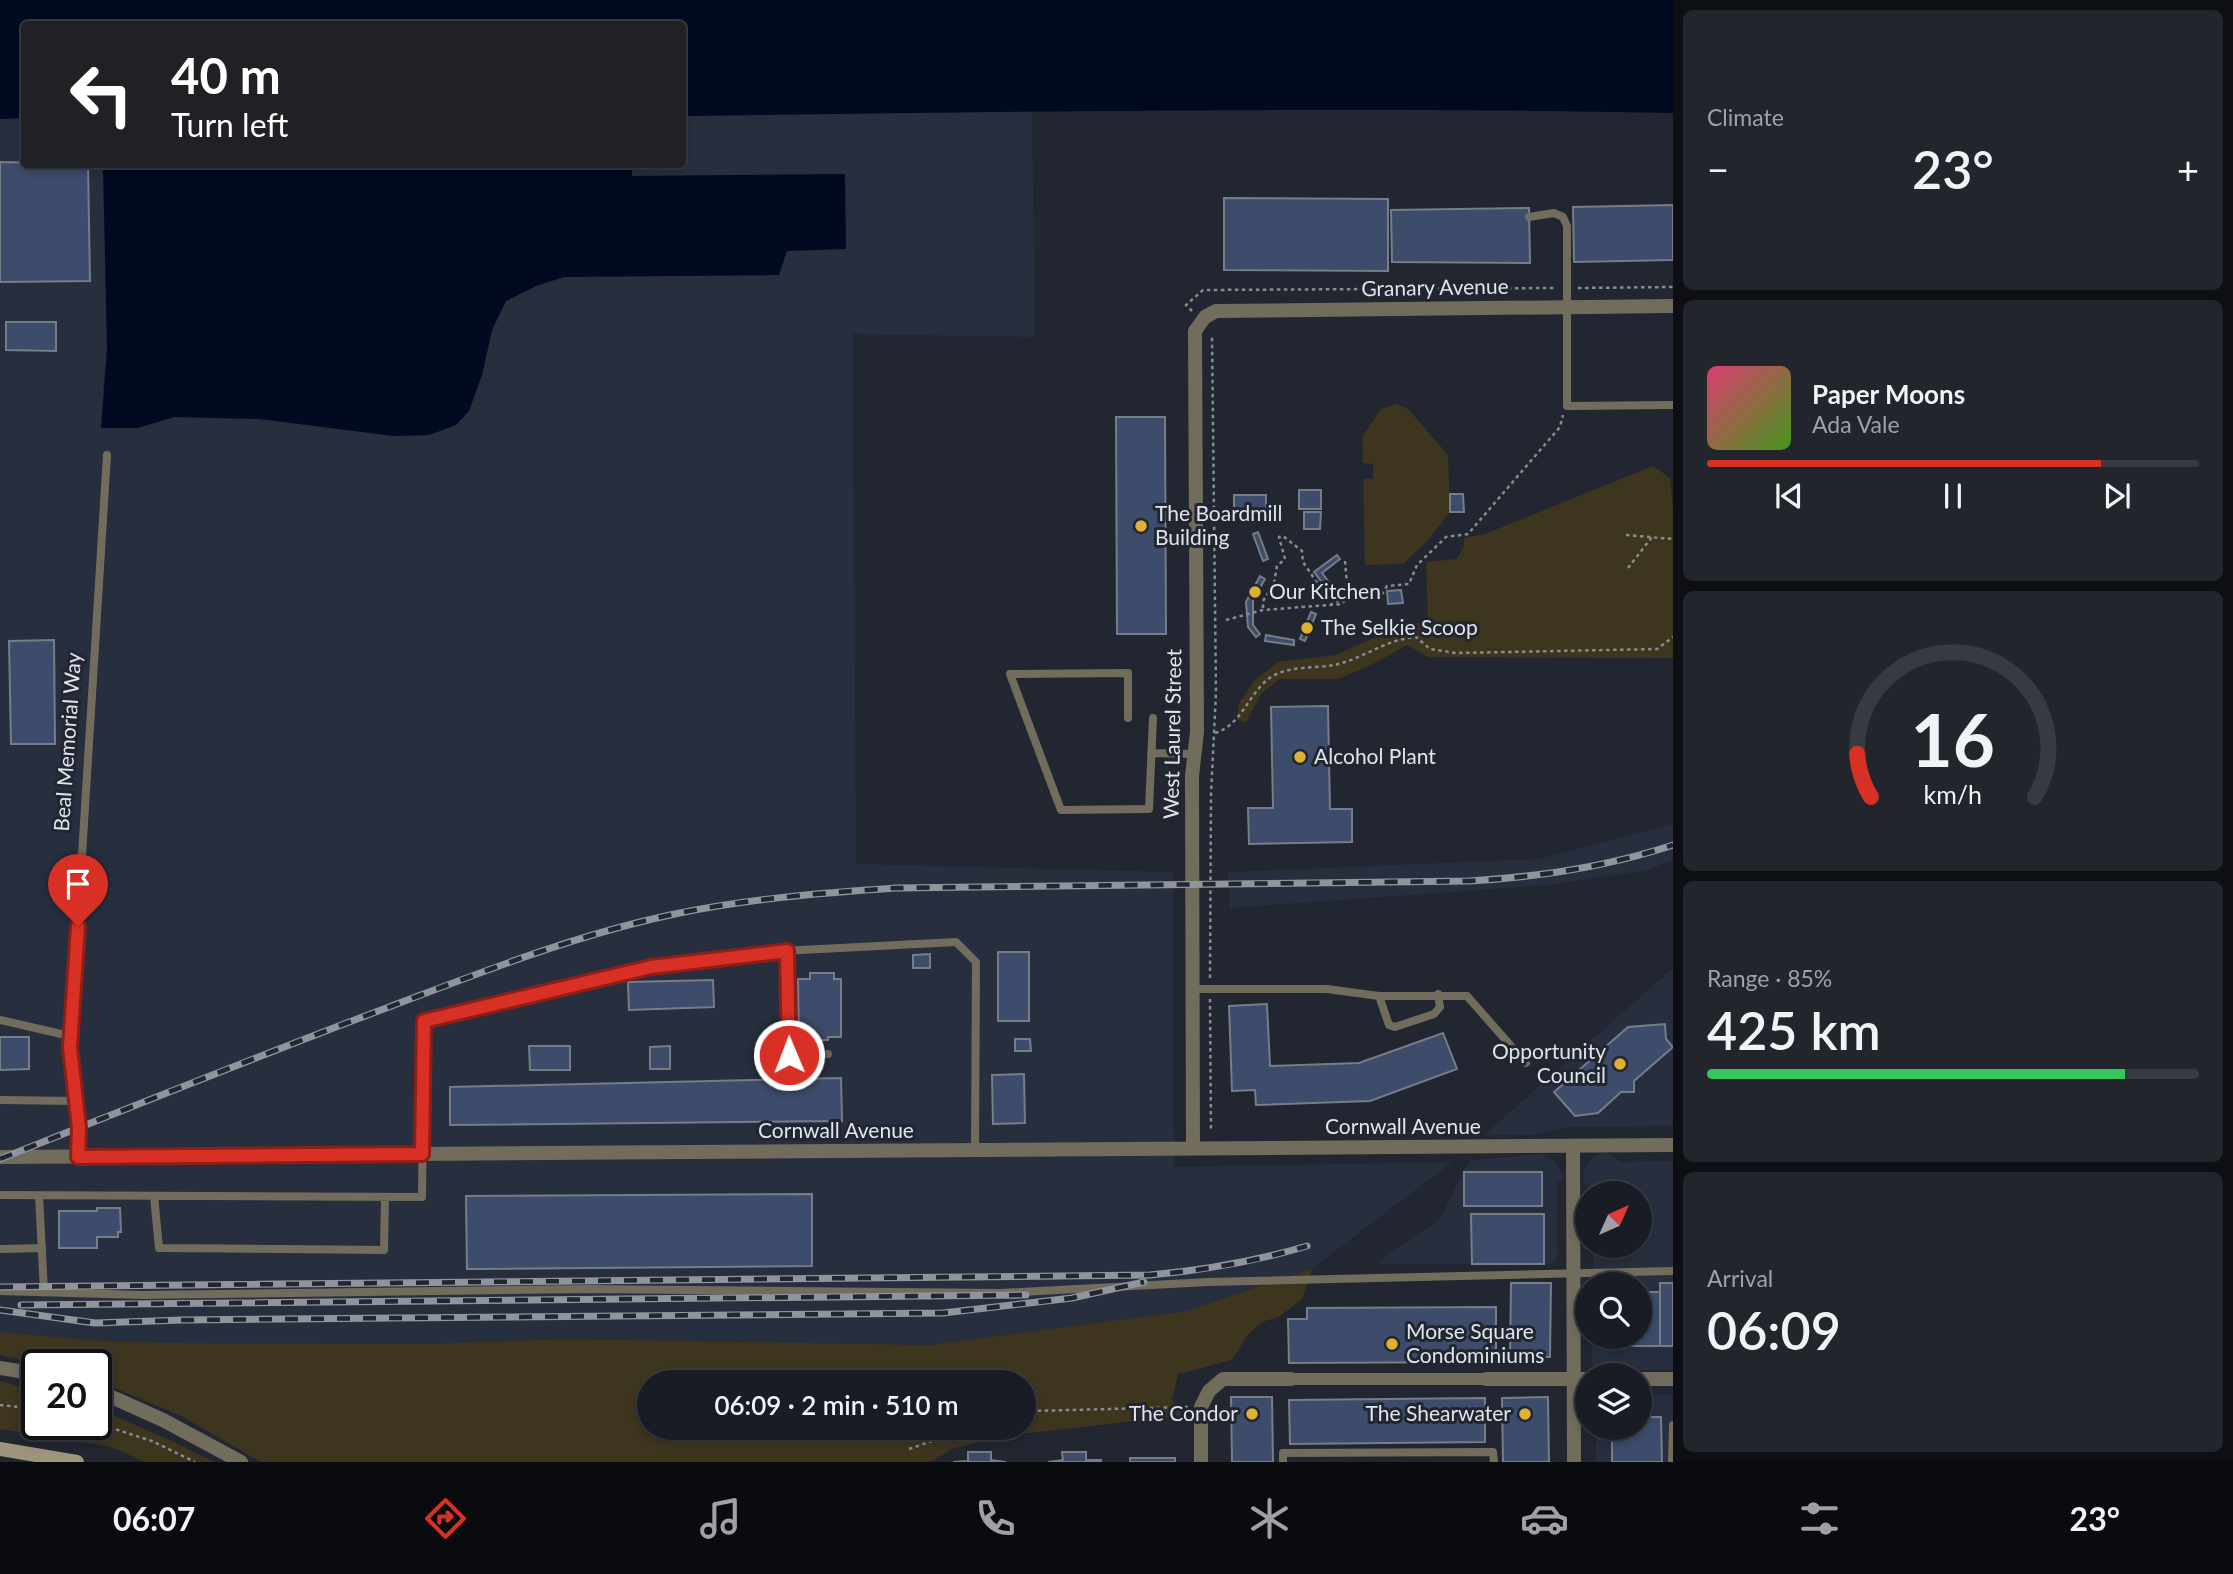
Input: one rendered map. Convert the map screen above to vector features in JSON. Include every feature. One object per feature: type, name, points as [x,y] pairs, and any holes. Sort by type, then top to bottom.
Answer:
[{"type":"main road","points":[[0,1450],[76,1462]]},
{"type":"street","name":"Granary Avenue","points":[[1200,321],[1216,311],[1673,306]]},
{"type":"street","name":"West Laurel Street","points":[[1193,1149],[1192,787],[1197,732],[1195,331],[1200,321]]},
{"type":"street","name":"Beal Memorial Way","points":[[70,1042],[79,1128],[78,1157]]},
{"type":"street","name":"Cornwall Avenue","points":[[0,1157],[1673,1145]]},
{"type":"street","points":[[1573,1146],[1575,1272]]},
{"type":"street","points":[[0,1367],[21,1371]]},
{"type":"street","points":[[1202,1462],[1201,1407],[1209,1391],[1223,1380],[1575,1379]]},
{"type":"street","points":[[1652,1379],[1673,1379]]},
{"type":"street","points":[[112,1397],[163,1420],[241,1462]]},
{"type":"street","points":[[1574,1462],[1576,1440]]},
{"type":"lane","points":[[1529,217],[1554,213],[1566,221],[1567,406],[1673,405]]},
{"type":"lane","name":"Beal Memorial Way","points":[[70,1042],[107,455]]},
{"type":"lane","points":[[1128,718],[1128,673],[1010,674],[1061,810],[1149,809],[1153,718]]},
{"type":"lane","points":[[1151,753],[1194,754]]},
{"type":"lane","points":[[0,1195],[422,1197],[424,1021],[651,967],[787,951],[956,942],[976,962],[975,1151]]},
{"type":"lane","points":[[787,951],[789,1055],[828,1054]]},
{"type":"lane","points":[[1192,989],[1327,989],[1379,996],[1467,996],[1526,1063]]},
{"type":"lane","points":[[1379,996],[1389,1025],[1395,1027],[1434,1014],[1440,1007],[1438,994]]},
{"type":"lane","points":[[0,1020],[70,1042]]},
{"type":"lane","points":[[0,1100],[76,1101]]},
{"type":"lane","points":[[39,1196],[44,1292]]},
{"type":"lane","points":[[154,1196],[159,1248],[370,1250],[384,1250],[385,1197]]},
{"type":"lane","points":[[0,1249],[42,1248]]},
{"type":"lane","points":[[0,1291],[143,1295],[603,1289],[1000,1293],[1208,1282],[1673,1271]]},
{"type":"lane","points":[[1672,1462],[1673,1425]]},
{"type":"lane","points":[[1283,1462],[1283,1453],[1493,1452],[1494,1462]]},
{"type":"path","points":[[1186,305],[1203,290],[1673,287]]},
{"type":"path","points":[[1211,1149],[1210,795],[1215,733],[1213,336]]},
{"type":"path","points":[[1348,596],[1382,594],[1387,586],[1409,584],[1417,565],[1446,537],[1468,534],[1560,427],[1567,406]]},
{"type":"path","points":[[1626,535],[1673,539]]},
{"type":"path","points":[[1263,610],[1263,601],[1274,583],[1277,566],[1285,559],[1279,537],[1283,536],[1302,551],[1303,562],[1332,605]]},
{"type":"path","points":[[1628,568],[1653,537]]},
{"type":"path","points":[[1226,620],[1263,610],[1342,604],[1348,596],[1345,561]]},
{"type":"path","points":[[1215,733],[1227,730],[1266,680],[1281,671],[1337,664],[1398,638],[1416,637],[1430,649],[1456,653],[1657,649],[1673,637]]},
{"type":"path","points":[[0,1405],[21,1407]]},
{"type":"path","points":[[1036,1411],[1201,1407]]},
{"type":"path","points":[[112,1428],[152,1441],[195,1462]]},
{"type":"path","points":[[909,1449],[935,1440]]},
{"type":"shaded area","points":[[0,0],[1673,0],[1673,113],[1302,110],[686,116],[686,21],[21,21],[21,118],[0,119]]},
{"type":"shaded area","points":[[1032,111],[1035,337],[853,334],[856,864],[1173,872],[1174,1167],[1452,1162],[1313,1268],[1187,1311],[930,1345],[566,1339],[424,1344],[173,1343],[103,1341],[0,1332],[0,119],[21,118],[21,168],[103,168],[107,349],[103,390],[138,428],[174,417],[260,419],[393,436],[429,435],[456,425],[469,411],[482,375],[492,330],[506,301],[536,286],[564,277],[787,251],[846,249],[844,174],[631,176],[632,168],[686,168],[686,116]]},
{"type":"shaded area","points":[[103,168],[632,168],[632,176],[845,174],[846,249],[787,251],[779,275],[564,277],[536,286],[506,301],[492,330],[482,375],[469,411],[456,425],[429,435],[393,436],[260,419],[174,417],[138,428],[101,428],[107,349]]},
{"type":"shaded area","points":[[1396,404],[1408,409],[1448,455],[1450,512],[1428,540],[1403,564],[1365,565],[1363,479],[1373,479],[1373,464],[1363,463],[1362,437],[1381,409]]},
{"type":"shaded area","points":[[1653,466],[1670,478],[1673,507],[1673,658],[1428,657],[1407,645],[1339,679],[1280,679],[1261,694],[1246,723],[1237,720],[1239,703],[1255,680],[1278,662],[1335,655],[1411,622],[1428,623],[1426,562],[1457,559],[1464,546],[1464,538],[1485,534]]},
{"type":"shaded area","points":[[1673,824],[1673,860],[1647,870],[1549,885],[1229,908],[1228,872],[1539,859]]},
{"type":"shaded area","points":[[1673,968],[1673,1126],[1571,1127],[1531,1135],[1484,1135]]},
{"type":"shaded area","points":[[1607,1153],[1621,1162],[1673,1161],[1673,1370],[1652,1370],[1652,1363],[1592,1363],[1592,1349],[1652,1349],[1652,1272],[1593,1272],[1593,1258],[1652,1258],[1652,1181],[1584,1181],[1584,1169],[1597,1154]]},
{"type":"shaded area","points":[[1540,1154],[1554,1160],[1562,1174],[1562,1179],[1557,1183],[1556,1261],[1550,1264],[1379,1264],[1390,1252],[1441,1217],[1471,1160]]},
{"type":"shaded area","points":[[1313,1268],[1302,1299],[1279,1317],[1261,1322],[1247,1336],[1232,1360],[1178,1374],[1172,1400],[1187,1415],[1036,1432],[1036,1370],[637,1370],[637,1440],[987,1440],[952,1449],[930,1462],[261,1462],[181,1416],[112,1387],[112,1349],[21,1349],[21,1360],[0,1355],[0,1332],[103,1341],[173,1343],[424,1344],[566,1339],[930,1345],[1187,1311]]},
{"type":"shaded area","points":[[0,1381],[21,1387],[21,1432],[0,1429]]},
{"type":"shaded area","points":[[1652,1395],[1673,1395],[1673,1462],[1596,1462],[1596,1440],[1652,1440]]},
{"type":"shaded area","points":[[112,1415],[214,1462],[146,1462],[111,1447],[68,1440],[112,1440]]},
{"type":"building","points":[[0,162],[21,162],[21,168],[88,168],[90,281],[0,282]]},
{"type":"building","points":[[1224,198],[1388,199],[1388,271],[1224,270]]},
{"type":"building","points":[[1673,205],[1673,260],[1574,262],[1573,207]]},
{"type":"building","points":[[1529,208],[1530,263],[1392,262],[1391,210]]},
{"type":"building","points":[[6,322],[56,322],[56,351],[6,350]]},
{"type":"building","name":"The Boardmill Building","points":[[1116,417],[1165,417],[1166,634],[1117,634]]},
{"type":"building","points":[[1299,490],[1321,490],[1321,509],[1299,509]]},
{"type":"building","points":[[1450,494],[1463,494],[1464,512],[1450,512]]},
{"type":"building","points":[[1234,495],[1266,495],[1266,519],[1234,519]]},
{"type":"building","points":[[1304,512],[1321,512],[1320,529],[1304,529]]},
{"type":"building","points":[[1258,532],[1268,559],[1263,561],[1253,534]]},
{"type":"building","points":[[1337,555],[1340,559],[1322,573],[1342,599],[1337,602],[1314,572]]},
{"type":"building","points":[[1260,576],[1265,579],[1253,600],[1253,625],[1260,634],[1256,637],[1248,627],[1246,602]]},
{"type":"building","points":[[1401,590],[1403,603],[1388,604],[1387,591]]},
{"type":"building","points":[[1311,612],[1316,614],[1305,641],[1300,639]]},
{"type":"building","points":[[1266,635],[1294,640],[1294,645],[1265,641]]},
{"type":"building","points":[[54,640],[55,744],[11,744],[9,641]]},
{"type":"building","name":"Alcohol Plant","points":[[1328,706],[1330,809],[1352,809],[1352,842],[1249,844],[1248,808],[1273,808],[1271,707]]},
{"type":"building","points":[[998,952],[1029,952],[1029,1021],[998,1021]]},
{"type":"building","points":[[930,954],[930,968],[913,968],[913,955]]},
{"type":"building","points":[[810,973],[834,973],[834,979],[841,979],[841,1037],[806,1040],[806,1037],[799,1037],[798,979],[810,979]]},
{"type":"building","points":[[713,980],[714,1007],[629,1010],[628,982]]},
{"type":"building","points":[[1267,1004],[1270,1066],[1359,1063],[1443,1033],[1457,1069],[1370,1101],[1256,1105],[1255,1090],[1232,1091],[1229,1006]]},
{"type":"building","name":"Opportunity Council","points":[[1665,1024],[1666,1039],[1673,1047],[1634,1081],[1634,1092],[1621,1092],[1598,1113],[1575,1116],[1554,1092],[1628,1027]]},
{"type":"building","points":[[0,1037],[29,1037],[29,1069],[0,1070]]},
{"type":"building","points":[[1015,1039],[1030,1039],[1031,1051],[1015,1051]]},
{"type":"building","points":[[529,1046],[570,1046],[570,1070],[530,1070]]},
{"type":"building","points":[[670,1046],[670,1069],[650,1069],[650,1047]]},
{"type":"building","points":[[1024,1074],[1025,1123],[993,1124],[992,1075]]},
{"type":"building","points":[[841,1078],[842,1121],[450,1125],[450,1087]]},
{"type":"building","points":[[1464,1172],[1542,1172],[1542,1206],[1464,1206]]},
{"type":"building","points":[[812,1194],[812,1266],[467,1269],[466,1196]]},
{"type":"building","points":[[97,1208],[120,1208],[121,1232],[118,1232],[118,1237],[97,1237],[97,1248],[59,1248],[59,1211],[97,1211]]},
{"type":"building","points":[[1471,1214],[1544,1214],[1544,1264],[1472,1264]]},
{"type":"building","points":[[1511,1283],[1551,1283],[1550,1357],[1510,1357]]},
{"type":"building","points":[[1660,1283],[1673,1283],[1673,1346],[1660,1346]]},
{"type":"building","points":[[1652,1292],[1660,1292],[1660,1346],[1652,1346]]},
{"type":"building","name":"Morse Square Condominiums","points":[[1496,1307],[1496,1362],[1289,1363],[1288,1319],[1307,1319],[1307,1308]]},
{"type":"building","name":"The Condor","points":[[1231,1397],[1272,1397],[1273,1462],[1232,1462]]},
{"type":"building","name":"The Shearwater","points":[[1548,1397],[1549,1462],[1503,1462],[1502,1398]]},
{"type":"building","points":[[1485,1398],[1485,1442],[1290,1444],[1289,1400]]},
{"type":"building","points":[[1652,1417],[1661,1417],[1662,1462],[1612,1462],[1612,1440],[1652,1440]]},
{"type":"building","points":[[968,1452],[991,1452],[991,1460],[1006,1462],[953,1462],[968,1461]]},
{"type":"building","points":[[1062,1452],[1086,1452],[1086,1460],[1101,1462],[1048,1462],[1063,1460]]},
{"type":"building","points":[[1130,1458],[1175,1458],[1175,1462],[1130,1462]]},
{"type":"railway","points":[[0,1159],[291,1044],[493,968],[598,933],[698,909],[782,897],[896,888],[1469,881],[1572,870],[1673,845]]},
{"type":"railway","points":[[0,1287],[1150,1275],[1229,1265],[1307,1246]]},
{"type":"railway","points":[[0,1310],[95,1323],[943,1313],[1072,1298],[1144,1282]]},
{"type":"railway","points":[[21,1305],[1026,1295]]},
{"type":"place","name":"The Boardmill Building","points":[[1141,526]]},
{"type":"place","name":"Our Kitchen","points":[[1255,592]]},
{"type":"place","name":"The Selkie Scoop","points":[[1307,628]]},
{"type":"place","name":"Alcohol Plant","points":[[1300,757]]},
{"type":"place","name":"Opportunity Council","points":[[1620,1064]]},
{"type":"place","name":"Morse Square Condominiums","points":[[1392,1344]]},
{"type":"place","name":"The Condor","points":[[1252,1414]]},
{"type":"place","name":"The Shearwater","points":[[1525,1414]]},
{"type":"route","points":[[78,926],[70,1047],[79,1128],[78,1157],[422,1154],[424,1021],[651,967],[787,951],[789,1055]]}]
